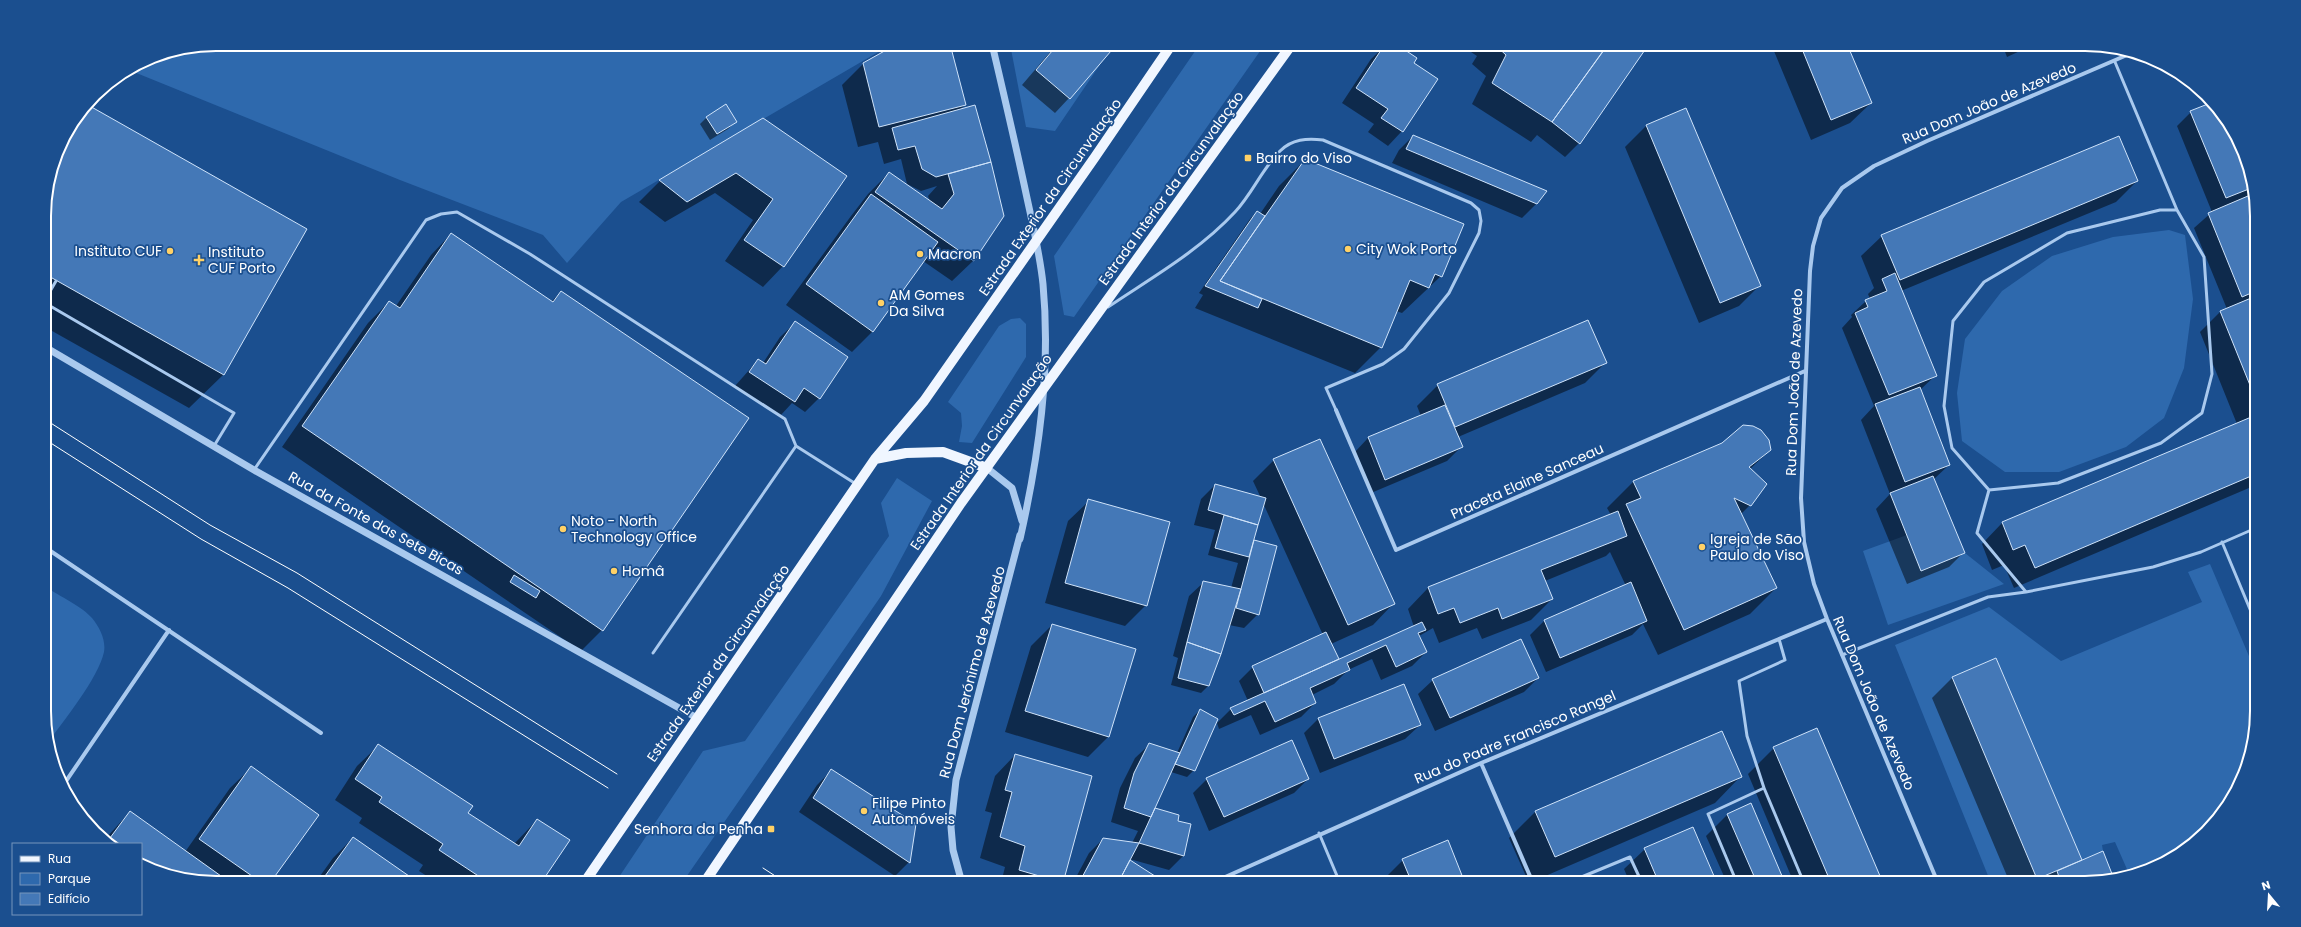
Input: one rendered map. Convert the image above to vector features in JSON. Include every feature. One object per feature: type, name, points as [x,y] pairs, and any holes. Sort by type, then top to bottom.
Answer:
[{"type":"main road","name":"Estrada Exterior da Circunvalação","points":[[589,876],[876,459],[924,401],[1036,242],[1167,51]]},
{"type":"main road","name":"Estrada Interior da Circunvalação","points":[[709,876],[1044,386],[1287,51]]},
{"type":"main road","points":[[876,459],[906,453],[943,452],[987,468]]},
{"type":"street","name":"Rua Dom Jerónimo de Azevedo","points":[[960,876],[953,850],[951,827],[956,780],[1020,539],[1038,450],[1044,386],[1045,321],[1042,283],[1036,242],[994,51]]},
{"type":"street","name":"Rua Dom João de Azevedo","points":[[1935,876],[1827,619],[1814,584],[1804,542],[1801,498],[1805,371],[1813,246],[1821,218],[1842,188],[1874,166],[1908,149],[2126,56]]},
{"type":"street","name":"Rua da Fonte das Sete Bicas","points":[[51,351],[254,470],[697,718]]},
{"type":"street","name":"Praceta Elaine Sanceau","points":[[1336,410],[1396,550],[1805,371]]},
{"type":"street","name":"Rua Dom Jerónimo de Azevedo","points":[[987,468],[1012,488],[1022,517],[1020,539]]},
{"type":"street","points":[[51,551],[321,733]]},
{"type":"street","name":"Rua do Padre Francisco Rangel","points":[[1227,876],[1481,763],[1827,619]]},
{"type":"street","points":[[66,780],[169,630]]},
{"type":"street","points":[[1481,763],[1530,876]]},
{"type":"lane","points":[[1989,490],[2058,482],[2161,443],[2202,412],[2212,374],[2204,257],[2177,210],[2115,62]]},
{"type":"lane","points":[[1096,314],[1175,262],[1211,234],[1236,212],[1280,151],[1293,143],[1307,138],[1323,140],[1470,203],[1479,210],[1481,221],[1479,233],[1449,293],[1404,349],[1383,364],[1326,388],[1336,410]]},
{"type":"lane","points":[[1989,490],[1952,448],[1944,406],[1954,321],[1984,282],[2067,234],[2160,210],[2177,210]]},
{"type":"lane","points":[[254,470],[426,220],[441,214],[456,212],[530,254],[785,418],[796,446],[858,485]]},
{"type":"lane","points":[[51,290],[56,281]]},
{"type":"lane","points":[[51,305],[234,413],[214,446]]},
{"type":"lane","points":[[653,653],[796,446]]},
{"type":"lane","points":[[1989,490],[1977,533],[2026,592]]},
{"type":"lane","points":[[1842,655],[1988,597],[2026,592],[2153,567],[2250,530]]},
{"type":"lane","points":[[2222,542],[2250,609]]},
{"type":"lane","points":[[1779,639],[1784,660],[1739,681],[1747,736],[1764,788],[1801,876]]},
{"type":"lane","points":[[1734,876],[1708,814],[1764,788]]},
{"type":"lane","points":[[1319,834],[1337,876]]},
{"type":"lane","points":[[1584,876],[1630,857],[1639,876]]},
{"type":"green space","points":[[205,51],[880,51],[621,202],[567,263],[543,235],[400,180],[135,72],[163,60],[184,54]]},
{"type":"green space","points":[[1011,51],[1109,51],[1055,131],[1026,127]]},
{"type":"green space","points":[[1195,51],[1260,51],[1074,317],[1064,315],[1054,256]]},
{"type":"green space","points":[[2169,230],[2185,235],[2193,299],[2184,368],[2164,418],[2126,447],[2059,472],[2005,472],[1962,441],[1957,393],[1965,339],[2002,291],[2052,256],[2113,237]]},
{"type":"green space","points":[[1020,318],[1026,324],[1026,357],[972,443],[959,442],[962,426],[961,413],[948,402],[999,326],[1011,319]]},
{"type":"green space","points":[[897,478],[932,501],[881,596],[687,876],[620,876],[703,751],[745,741],[889,536],[881,503]]},
{"type":"green space","points":[[1907,535],[1921,570],[1965,553],[2004,584],[1888,625],[1863,551]]},
{"type":"green space","points":[[2210,564],[2250,658],[2249,733],[2241,764],[2228,794],[2202,828],[2177,848],[2158,859],[2127,870],[2115,842],[2102,845],[2103,851],[2082,860],[1996,658],[1952,677],[2036,876],[1988,876],[1895,645],[1989,607],[2061,661],[2202,602],[2188,572]]},
{"type":"green space","points":[[51,590],[88,614],[98,626],[104,643],[104,652],[95,675],[53,736],[51,722]]},
{"type":"green space","points":[[2057,871],[2059,876],[2044,876]]},
{"type":"building","points":[[884,51],[952,51],[966,105],[879,127],[863,63]]},
{"type":"building","points":[[1052,51],[1111,51],[1070,99],[1036,70]]},
{"type":"building","points":[[1380,51],[1406,51],[1417,58],[1414,63],[1438,79],[1403,132],[1381,118],[1388,109],[1356,88]]},
{"type":"building","points":[[1502,51],[1603,51],[1552,122],[1492,83],[1506,55]]},
{"type":"building","points":[[1603,51],[1644,51],[1580,144],[1552,122]]},
{"type":"building","points":[[1803,51],[1850,51],[1872,103],[1831,120]]},
{"type":"building","points":[[726,104],[737,122],[717,134],[706,117]]},
{"type":"building","points":[[2207,104],[2222,124],[2233,143],[2241,163],[2248,189],[2226,198],[2190,111]]},
{"type":"building","points":[[975,105],[991,162],[936,177],[922,169],[915,146],[898,150],[892,128]]},
{"type":"building","name":"Instituto CUF","points":[[92,107],[307,229],[224,375],[51,277],[51,205],[54,184],[68,143],[79,124]]},
{"type":"building","points":[[1686,108],[1761,286],[1720,303],[1646,125]]},
{"type":"building","points":[[763,118],[847,176],[784,267],[744,240],[773,199],[736,173],[687,202],[659,180]]},
{"type":"building","points":[[1413,135],[1547,191],[1537,204],[1406,149]]},
{"type":"building","points":[[2119,136],[2138,181],[1900,280],[1881,235]]},
{"type":"building","name":"City Wok Porto","points":[[1305,159],[1464,224],[1442,277],[1435,274],[1429,288],[1410,280],[1382,348],[1220,281]]},
{"type":"building","points":[[991,162],[1004,216],[974,261],[875,192],[889,172],[942,209],[954,194],[948,174]]},
{"type":"building","points":[[871,194],[938,242],[873,332],[806,284]]},
{"type":"building","points":[[2249,195],[2250,294],[2242,297],[2208,213]]},
{"type":"building","points":[[1257,211],[1265,216],[1220,281],[1262,299],[1258,308],[1205,286]]},
{"type":"building","name":"Noto - North Technology Office","points":[[451,233],[553,302],[561,291],[749,418],[603,631],[302,426],[389,301],[400,308]]},
{"type":"building","points":[[1895,273],[1937,376],[1889,395],[1855,313],[1868,307],[1865,300],[1887,291],[1882,279]]},
{"type":"building","points":[[2250,298],[2250,385],[2220,311]]},
{"type":"building","points":[[1588,320],[1607,363],[1455,427],[1437,384]]},
{"type":"building","points":[[795,321],[848,357],[820,399],[804,388],[795,402],[749,372],[758,359],[766,364]]},
{"type":"building","points":[[1920,387],[1950,465],[1905,482],[1875,404]]},
{"type":"building","points":[[1445,405],[1463,447],[1385,480],[1368,437]]},
{"type":"building","points":[[2250,418],[2250,477],[2035,568],[2025,545],[2013,550],[2002,522]]},
{"type":"building","name":"Igreja de São Paulo do Viso","points":[[1743,425],[1753,426],[1761,430],[1769,440],[1771,450],[1749,467],[1767,484],[1751,506],[1734,498],[1777,588],[1684,630],[1626,504],[1641,498],[1633,481],[1722,443]]},
{"type":"building","points":[[1320,439],[1395,604],[1348,625],[1273,459]]},
{"type":"building","points":[[1933,476],[1965,553],[1921,571],[1890,493]]},
{"type":"building","points":[[1215,484],[1266,498],[1258,525],[1208,510]]},
{"type":"building","points":[[1088,499],[1170,522],[1147,606],[1065,583]]},
{"type":"building","points":[[1618,511],[1627,536],[1541,570],[1553,599],[1502,619],[1498,608],[1460,623],[1454,608],[1438,614],[1428,587]]},
{"type":"building","points":[[1224,515],[1258,525],[1249,557],[1215,548]]},
{"type":"building","points":[[1254,540],[1277,546],[1259,615],[1236,608]]},
{"type":"building","points":[[514,575],[540,591],[536,598],[510,582]]},
{"type":"building","points":[[1203,581],[1241,589],[1221,654],[1187,642]]},
{"type":"building","points":[[1631,582],[1647,621],[1560,658],[1544,620]]},
{"type":"building","points":[[1422,622],[1426,630],[1418,633],[1427,652],[1396,667],[1386,645],[1347,663],[1350,670],[1310,688],[1316,703],[1275,722],[1265,701],[1234,715],[1230,708]]},
{"type":"building","points":[[1052,624],[1136,649],[1109,737],[1025,711]]},
{"type":"building","points":[[1326,632],[1339,659],[1264,693],[1252,666]]},
{"type":"building","points":[[1521,639],[1539,678],[1450,718],[1432,679]]},
{"type":"building","points":[[1187,642],[1221,654],[1209,686],[1178,678]]},
{"type":"building","points":[[1996,658],[2082,860],[2044,876],[2036,876],[1952,677]]},
{"type":"building","points":[[1404,684],[1421,725],[1334,759],[1318,718]]},
{"type":"building","points":[[1200,709],[1218,719],[1195,771],[1175,764]]},
{"type":"building","points":[[1817,728],[1880,876],[1828,876],[1773,747]]},
{"type":"building","points":[[1722,731],[1742,777],[1555,857],[1535,811]]},
{"type":"building","points":[[1292,740],[1309,779],[1224,817],[1206,778]]},
{"type":"building","points":[[1149,743],[1180,753],[1151,817],[1124,808],[1134,773]]},
{"type":"building","points":[[378,744],[473,806],[468,813],[519,846],[537,819],[570,840],[546,876],[478,876],[439,850],[443,844],[379,802],[382,797],[355,779]]},
{"type":"building","points":[[1015,754],[1092,776],[1065,876],[1039,876],[1019,870],[1025,846],[1000,837],[1012,792],[1005,790]]},
{"type":"building","points":[[251,766],[319,815],[275,876],[252,876],[199,839]]},
{"type":"building","name":"Filipe Pinto Automóveis","points":[[831,769],[916,824],[910,863],[813,798]]},
{"type":"building","points":[[1751,803],[1782,876],[1754,876],[1727,814]]},
{"type":"building","points":[[1155,808],[1179,815],[1178,821],[1191,824],[1184,856],[1139,843]]},
{"type":"building","points":[[130,811],[221,876],[194,875],[163,867],[142,858],[142,843],[117,843],[110,838]]},
{"type":"building","points":[[1693,827],[1714,876],[1656,876],[1644,848]]},
{"type":"building","points":[[353,837],[409,876],[325,876]]},
{"type":"building","points":[[1103,838],[1139,843],[1122,876],[1083,876]]},
{"type":"building","points":[[1448,840],[1462,876],[1409,876],[1402,859]]},
{"type":"building","points":[[2103,851],[2112,874],[2096,876],[2059,876],[2057,871]]},
{"type":"building","points":[[1130,860],[1155,876],[1122,876]]},
{"type":"tram line","points":[[51,423],[210,525],[297,573],[617,774]]},
{"type":"tram line","points":[[51,443],[201,539],[288,588],[608,788]]},
{"type":"tram line","points":[[763,868],[775,876]]},
{"type":"place","name":"Bairro do Viso","points":[[1248,158]]},
{"type":"place","name":"City Wok Porto","points":[[1348,249]]},
{"type":"place","name":"Instituto CUF","points":[[170,251]]},
{"type":"place","name":"Macron","points":[[920,254]]},
{"type":"place","name":"Instituto CUF Porto","points":[[199,260]]},
{"type":"place","name":"AM Gomes Da Silva","points":[[881,303]]},
{"type":"place","name":"Noto - North Technology Office","points":[[563,529]]},
{"type":"place","name":"Igreja de São Paulo do Viso","points":[[1702,547]]},
{"type":"place","name":"Homâ","points":[[614,571]]},
{"type":"place","name":"Filipe Pinto Automóveis","points":[[864,811]]},
{"type":"place","name":"Senhora da Penha","points":[[771,829]]}]
